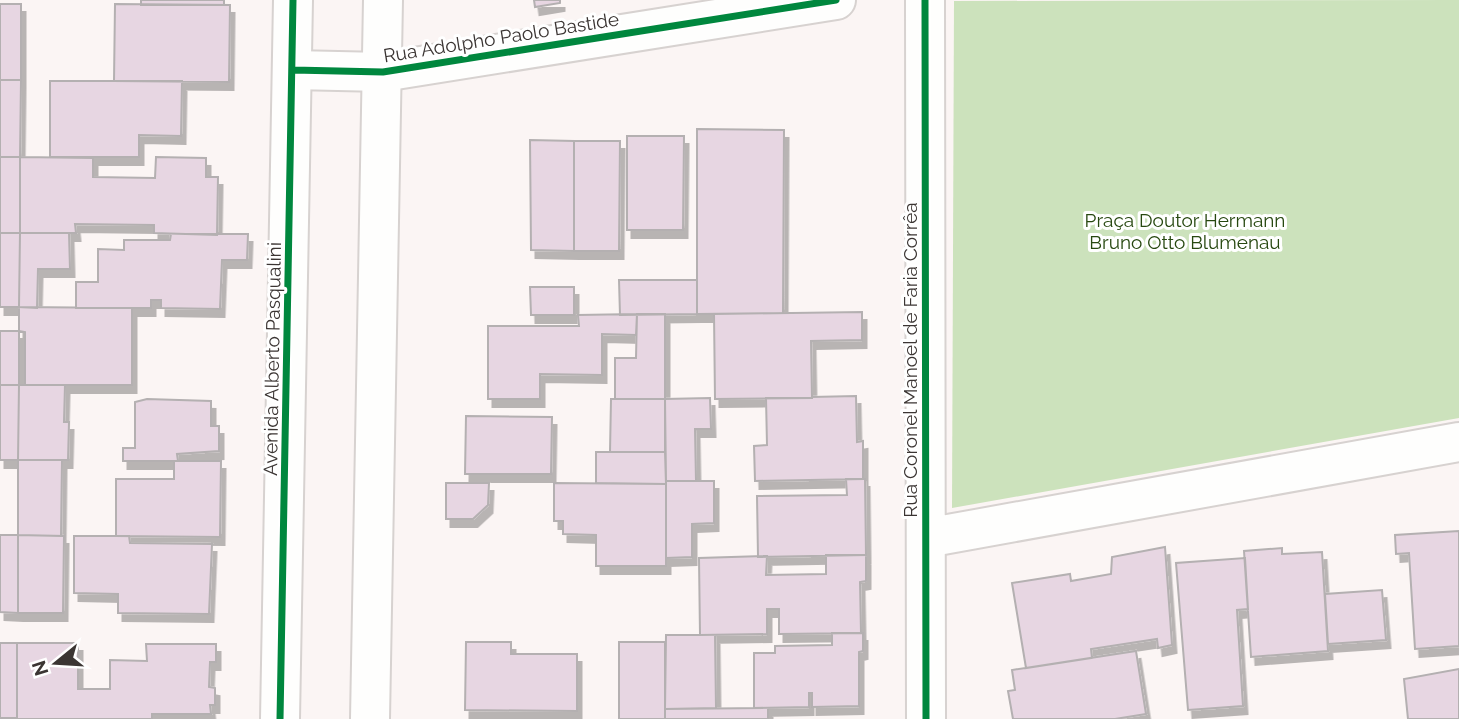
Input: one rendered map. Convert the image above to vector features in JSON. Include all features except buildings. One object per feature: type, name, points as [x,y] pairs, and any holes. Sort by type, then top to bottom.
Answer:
[{"type":"street","name":"Avenida Alberto Pasqualini","points":[[280,719],[293,0]]},
{"type":"street","points":[[370,719],[383,0]]},
{"type":"street","name":"Rua Adolpho Paolo Bastide","points":[[293,69],[383,72],[836,0]]},
{"type":"street","name":"Rua Coronel Manoel de Faria Corrêa","points":[[925,0],[926,719]]},
{"type":"street","points":[[926,538],[1459,442]]},
{"type":"green space","name":"Praça Doutor Hermann Bruno Otto Blumenau","points":[[1459,0],[1459,418],[952,508],[954,1]]},
{"type":"cycle path","points":[[280,719],[293,0]]},
{"type":"cycle path","points":[[293,70],[383,72],[836,0]]},
{"type":"cycle path","points":[[925,0],[926,719]]}]
